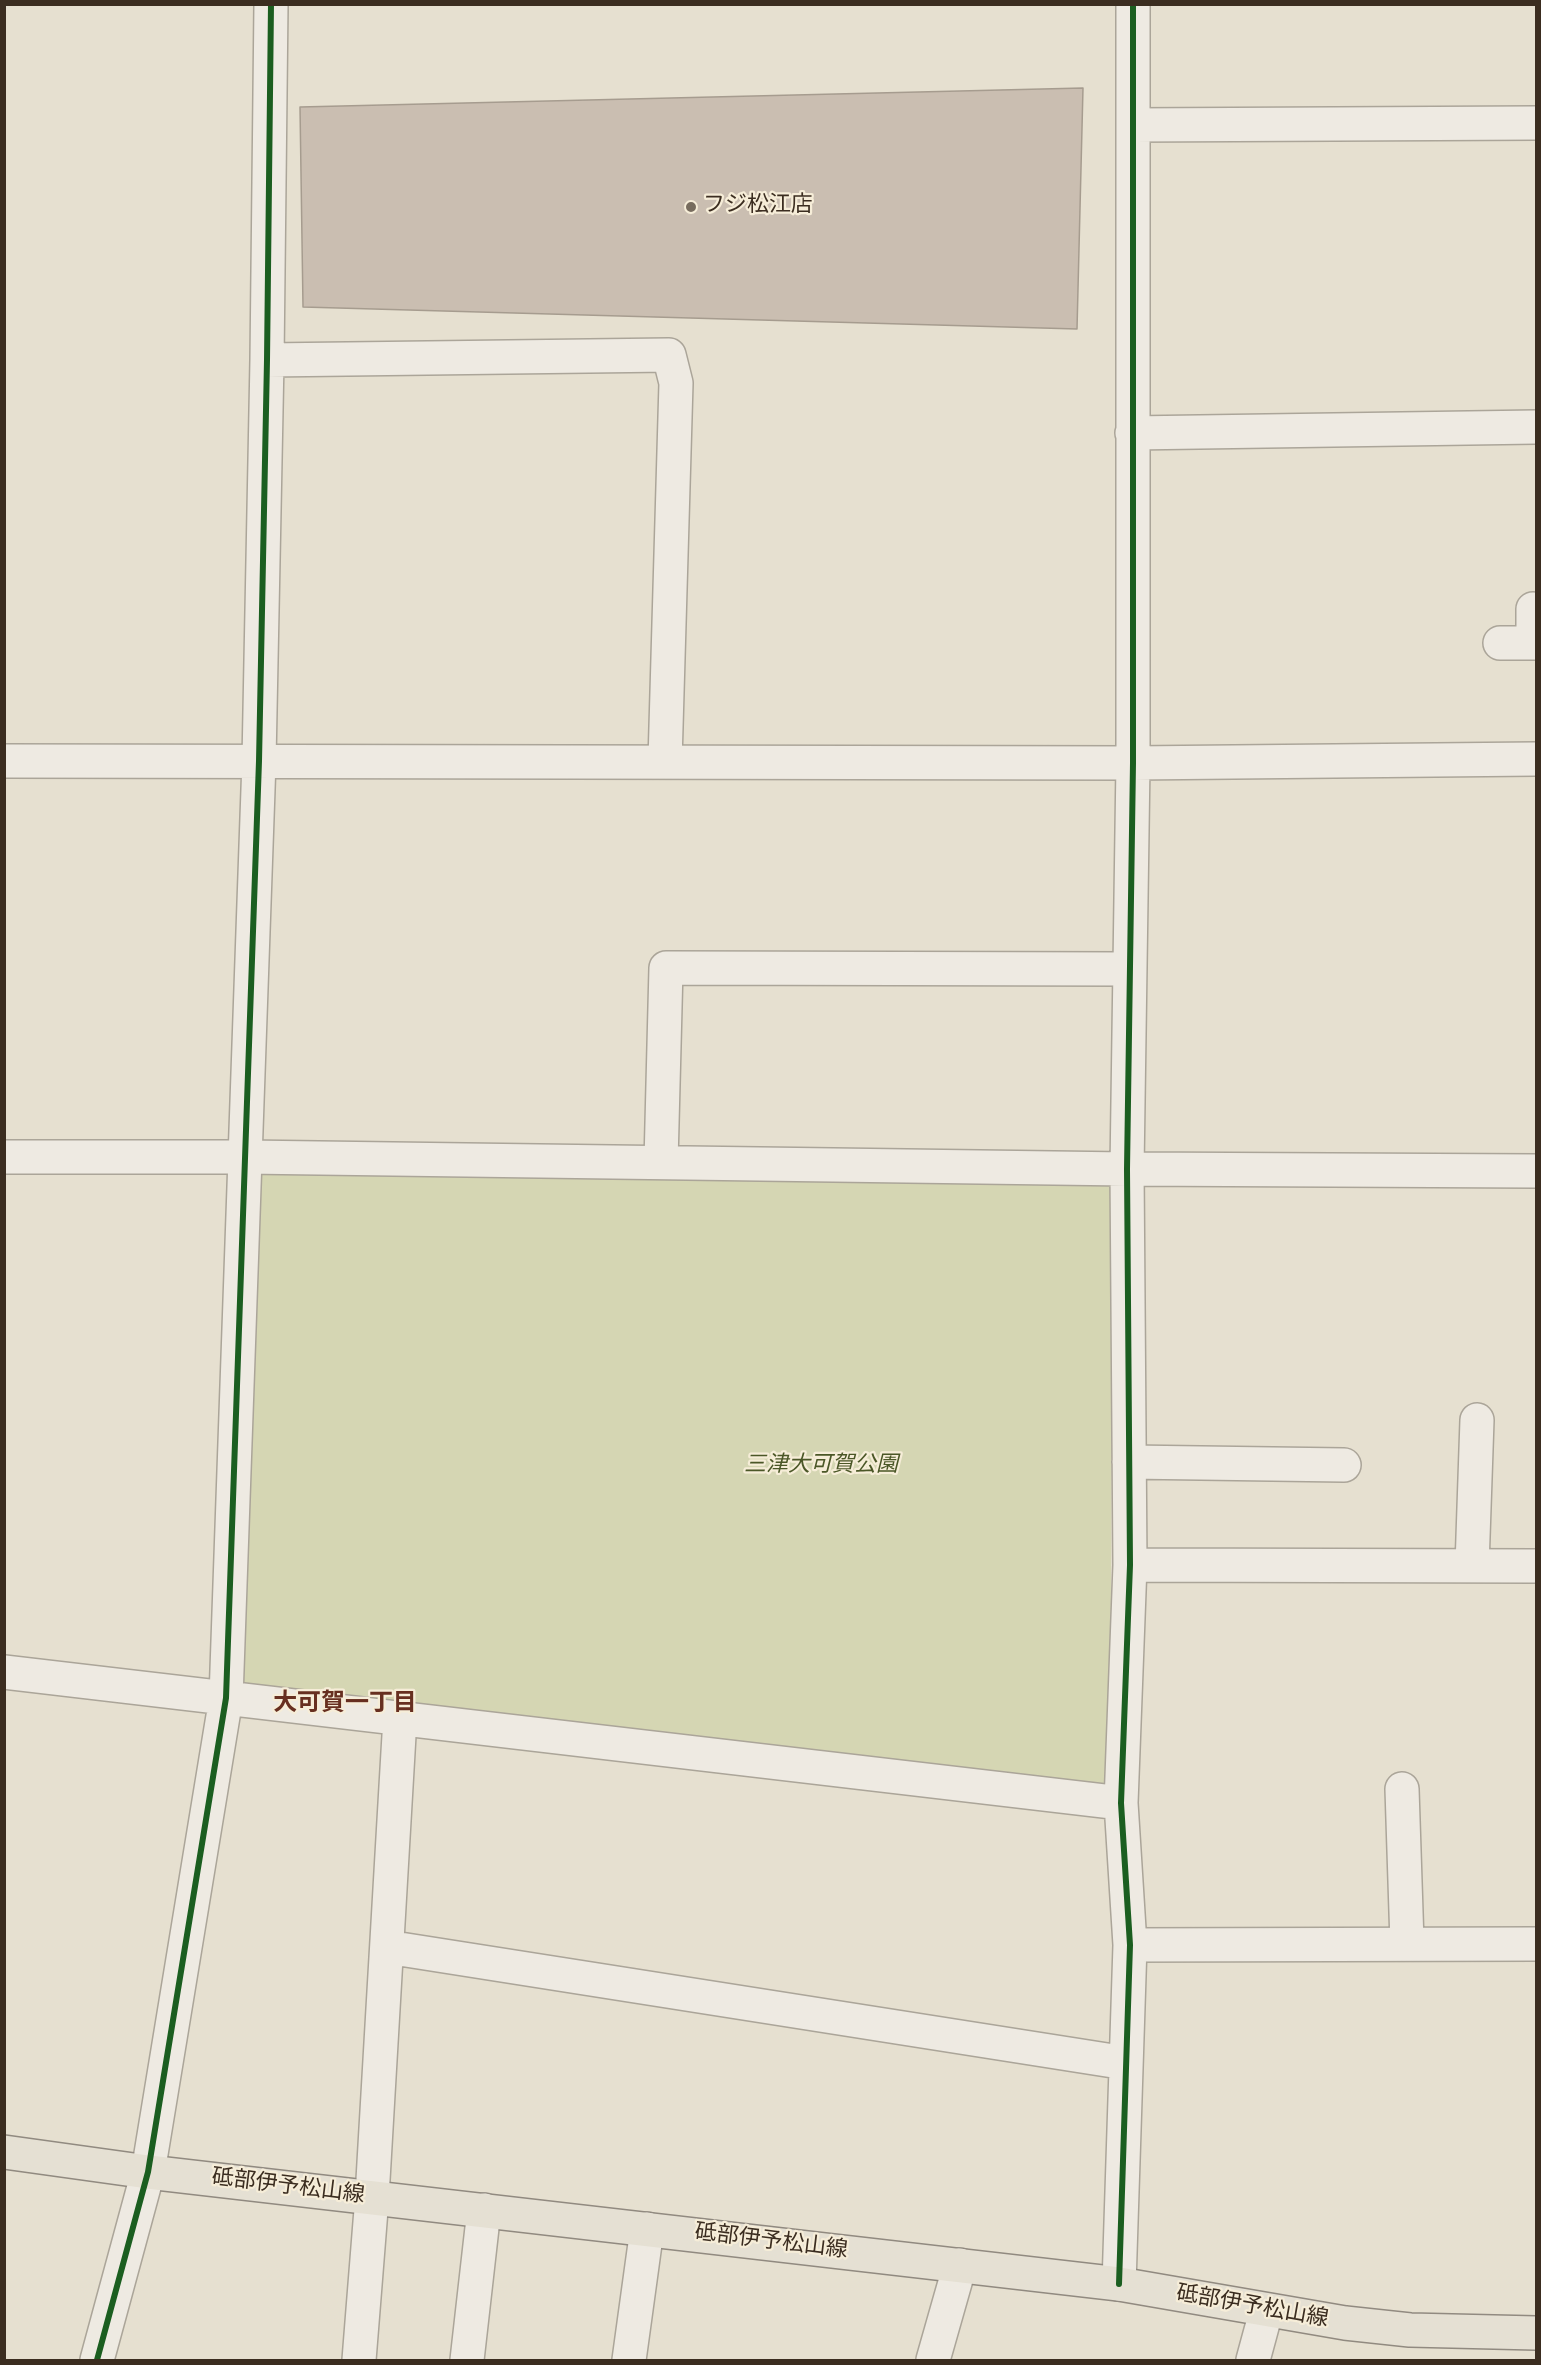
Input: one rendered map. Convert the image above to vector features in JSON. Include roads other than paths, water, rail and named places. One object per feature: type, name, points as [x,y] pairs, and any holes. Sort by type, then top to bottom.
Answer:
[{"type":"main road","name":"砥部伊予松山線","points":[[4,2152],[148,2172],[1119,2284],[1266,2312],[1410,2330],[1536,2333]]},
{"type":"street","points":[[97,2361],[148,2172],[226,1698],[259,761],[271,4]]},
{"type":"street","points":[[1119,2284],[1130,1945],[1121,1803],[1130,1565],[1127,1169],[1133,763],[1133,4]]},
{"type":"street","points":[[1133,125],[1536,123]]},
{"type":"street","points":[[267,360],[669,355],[676,383],[665,761]]},
{"type":"street","points":[[1132,433],[1536,428]]},
{"type":"street","points":[[1500,643],[1535,644],[1533,609]]},
{"type":"street","points":[[4,761],[1133,763],[1536,759]]},
{"type":"street","points":[[661,1162],[666,968],[1130,969]]},
{"type":"street","points":[[4,1157],[246,1157],[1127,1169],[1536,1171]]},
{"type":"street","points":[[1472,1566],[1477,1420]]},
{"type":"street","points":[[1129,1462],[1344,1465]]},
{"type":"street","points":[[1130,1565],[1536,1566]]},
{"type":"street","points":[[4,1672],[1121,1803]]},
{"type":"street","points":[[359,2361],[372,2198],[400,1718]]},
{"type":"street","points":[[1402,1788],[1407,1943]]},
{"type":"street","points":[[1130,1945],[1536,1944]]},
{"type":"street","points":[[387,1947],[1126,2063]]},
{"type":"street","points":[[467,2361],[484,2210]]},
{"type":"street","points":[[629,2361],[647,2229]]},
{"type":"street","points":[[933,2361],[960,2265]]},
{"type":"street","points":[[1253,2361],[1266,2312]]},
{"type":"place","name":"フジ松江店","points":[[691,207]]},
{"type":"district","name":"大可賀一丁目","points":[[345,1705]]},
{"type":"park label","name":"三津大可賀公園","points":[[821,1467]]}]
